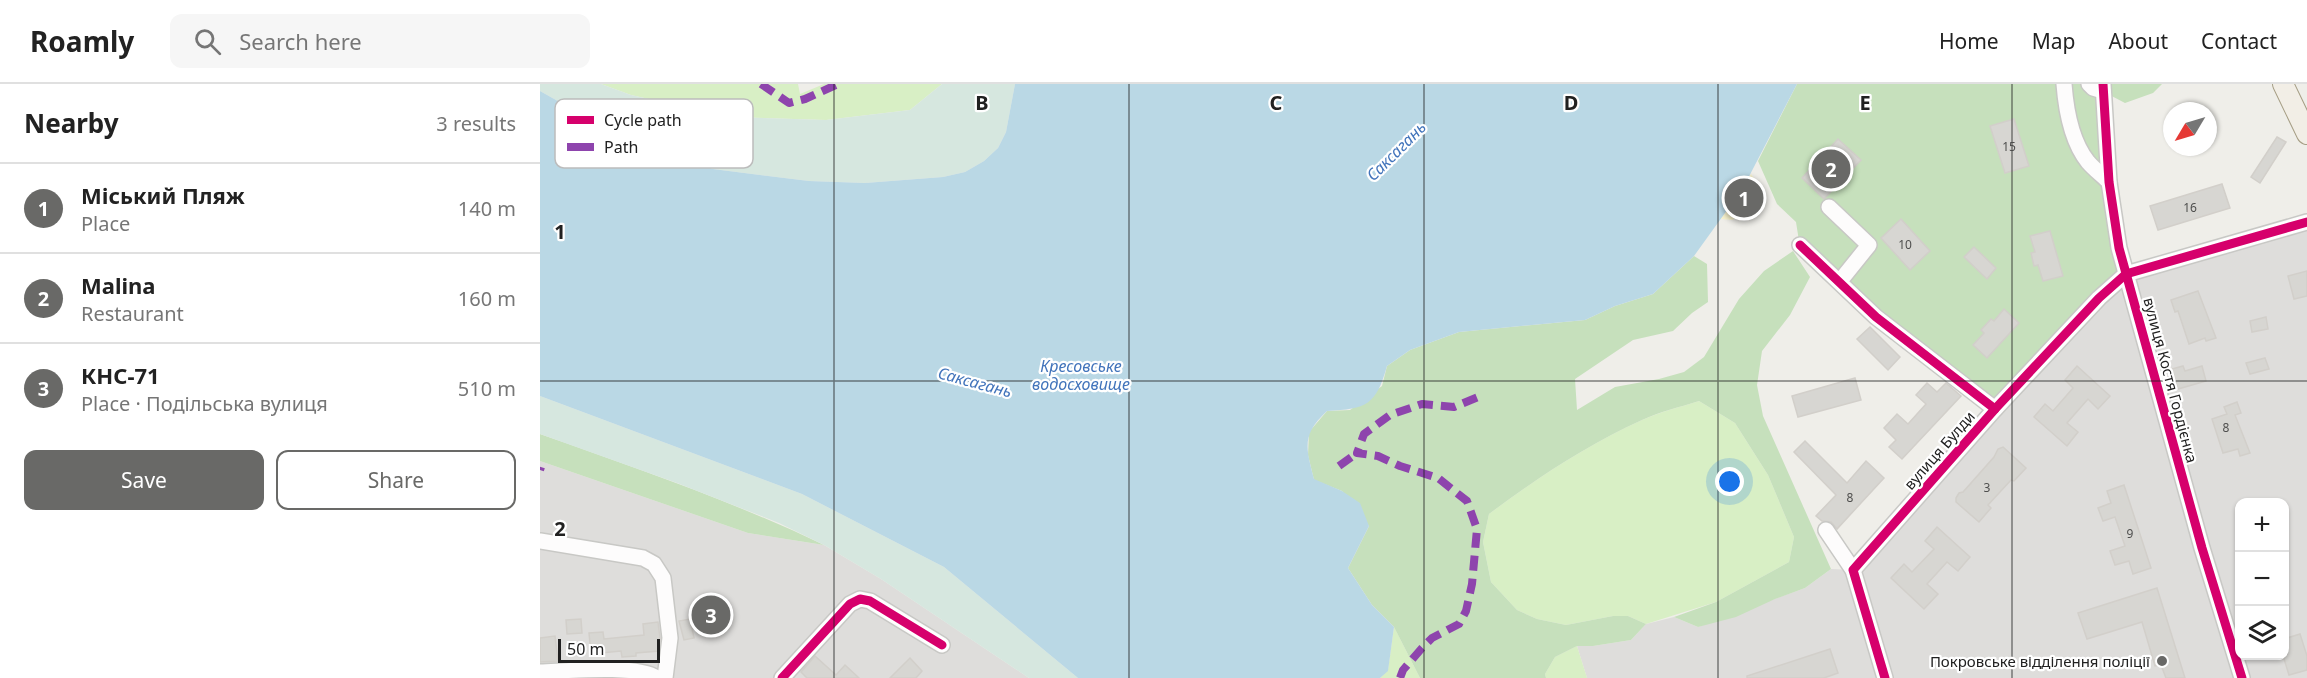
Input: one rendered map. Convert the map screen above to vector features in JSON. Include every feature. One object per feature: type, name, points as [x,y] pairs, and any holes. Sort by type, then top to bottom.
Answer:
[{"type":"main road","points":[[2283,84],[2307,134]]},
{"type":"street","points":[[2064,84],[2074,136],[2088,162],[2109,182]]},
{"type":"street","name":"вулиця Костя Гордієнка","points":[[2099,86],[2117,238],[2198,537],[2242,678]]},
{"type":"street","points":[[1829,207],[1869,245],[1840,281]]},
{"type":"street","points":[[2126,274],[2307,222]]},
{"type":"street","points":[[1800,245],[1876,316],[1995,409]]},
{"type":"street","name":"вулиця Булди","points":[[1853,570],[1995,409],[2099,298],[2126,274]]},
{"type":"street","points":[[1826,531],[1853,570],[1885,678]]},
{"type":"street","points":[[540,541],[643,558],[654,564],[663,578],[670,638],[665,678]]},
{"type":"street","points":[[782,678],[850,604],[860,599],[870,601],[942,645]]},
{"type":"street","points":[[540,672],[590,670],[647,672],[657,678]]},
{"type":"shaded area","points":[[540,84],[601,84],[649,99],[555,99],[540,91]]},
{"type":"shaded area","points":[[942,84],[1015,84],[1006,132],[998,148],[984,161],[965,172],[943,177],[865,183],[809,181],[710,168],[753,168],[753,118],[826,120],[910,110]]},
{"type":"shaded area","points":[[2307,222],[2307,678],[1587,678],[1577,646],[1631,640],[1646,624],[1674,617],[1698,627],[1805,588],[1831,569],[1853,570],[2126,274]]},
{"type":"shaded area","points":[[540,396],[802,494],[944,567],[1078,678],[1029,678],[881,579],[824,545],[779,523],[677,483],[540,434]]},
{"type":"shaded area","points":[[540,461],[748,533],[824,545],[881,579],[1029,678],[540,678]]},
{"type":"green space","points":[[601,84],[798,84],[800,94],[824,84],[942,84],[910,110],[826,120],[753,118],[753,99],[649,99]]},
{"type":"green space","points":[[1797,84],[2162,84],[2153,93],[2125,103],[2104,92],[2126,274],[1995,409],[1876,317],[1799,241],[1796,222],[1777,204],[1758,161]]},
{"type":"green space","points":[[1793,251],[1810,277],[1790,315],[1762,351],[1757,385],[1763,416],[1831,569],[1805,588],[1736,617],[1698,627],[1674,617],[1716,602],[1789,562],[1794,537],[1768,475],[1735,423],[1699,401],[1649,417],[1602,440],[1544,475],[1489,514],[1483,542],[1491,582],[1517,610],[1537,619],[1566,625],[1613,616],[1628,616],[1646,624],[1631,640],[1577,646],[1555,657],[1545,674],[1546,678],[1420,678],[1394,627],[1372,605],[1348,568],[1369,526],[1342,491],[1314,480],[1308,455],[1309,432],[1327,411],[1350,410],[1382,386],[1387,366],[1410,350],[1459,332],[1585,320],[1615,306],[1653,294],[1694,256],[1707,264],[1708,302],[1673,331],[1633,340],[1575,379],[1577,410],[1615,387],[1684,372],[1704,357],[1739,299],[1764,271]]},
{"type":"green space","points":[[1699,401],[1735,423],[1768,475],[1794,537],[1789,562],[1716,602],[1646,624],[1628,616],[1613,616],[1566,625],[1537,619],[1517,610],[1491,582],[1483,542],[1489,514],[1544,475],[1602,440],[1649,417]]},
{"type":"green space","points":[[540,434],[648,472],[824,545],[748,533],[540,461]]},
{"type":"green space","points":[[1394,627],[1420,678],[1380,678],[1388,670]]},
{"type":"green space","points":[[1577,646],[1587,678],[1546,678],[1545,674],[1555,657]]},
{"type":"sand","points":[[1751,174],[1757,187],[1751,201],[1735,218],[1721,219]]},
{"type":"water","name":"Кресовське водосховище","points":[[1015,84],[1797,84],[1743,188],[1694,256],[1653,294],[1615,306],[1585,320],[1459,332],[1410,350],[1387,366],[1379,389],[1368,402],[1352,409],[1327,411],[1313,427],[1309,435],[1308,450],[1314,479],[1342,491],[1360,503],[1369,526],[1348,568],[1372,605],[1394,627],[1388,671],[1380,678],[1078,678],[944,567],[802,494],[540,396],[540,91],[555,99],[555,168],[710,168],[809,181],[865,183],[943,177],[965,172],[984,161],[998,148],[1006,132]]},
{"type":"building","points":[[2014,119],[2029,166],[2005,173],[1990,126]]},
{"type":"building","points":[[2277,137],[2286,142],[2260,183],[2251,177]]},
{"type":"building","points":[[1838,139],[1861,160],[1824,199],[1802,178]]},
{"type":"building","points":[[2222,184],[2230,208],[2158,230],[2150,206]]},
{"type":"building","points":[[1901,219],[1930,251],[1910,270],[1881,238]]},
{"type":"building","points":[[2050,231],[2063,276],[2043,281],[2038,265],[2034,266],[2031,253],[2035,252],[2030,236]]},
{"type":"building","points":[[1974,247],[1996,268],[1987,279],[1964,257]]},
{"type":"building","points":[[2307,271],[2307,296],[2294,299],[2288,276]]},
{"type":"building","points":[[2198,291],[2216,338],[2206,341],[2205,338],[2189,344],[2178,311],[2175,312],[2171,300]]},
{"type":"building","points":[[2004,309],[2019,323],[1987,358],[1973,345],[1984,333],[1981,330],[1991,319],[1994,321]]},
{"type":"building","points":[[2266,317],[2268,329],[2252,332],[2250,321]]},
{"type":"building","points":[[1870,327],[1900,357],[1888,370],[1857,339]]},
{"type":"building","points":[[2265,358],[2269,369],[2250,374],[2246,363]]},
{"type":"building","points":[[2077,366],[2110,396],[2098,409],[2088,399],[2067,423],[2078,432],[2067,446],[2034,417],[2045,404],[2053,411],[2073,388],[2065,380]]},
{"type":"building","points":[[2183,366],[2185,371],[2202,366],[2206,381],[2178,389],[2172,369]]},
{"type":"building","points":[[1855,378],[1861,400],[1798,417],[1792,396]]},
{"type":"building","points":[[1927,383],[1937,392],[1946,383],[1961,396],[1902,459],[1889,447],[1896,440],[1884,428],[1897,414],[1908,424],[1926,404],[1916,395]]},
{"type":"building","points":[[2237,402],[2241,413],[2235,415],[2250,453],[2240,456],[2238,449],[2223,453],[2212,419],[2227,414],[2224,407]]},
{"type":"building","points":[[1805,441],[1847,483],[1866,461],[1884,478],[1837,529],[1831,522],[1822,521],[1816,516],[1836,495],[1794,452]]},
{"type":"building","points":[[2003,447],[2026,468],[2014,481],[2011,480],[1988,505],[1991,508],[1979,522],[1956,502],[1956,498],[1994,457],[1998,449]]},
{"type":"building","points":[[2124,485],[2151,568],[2133,574],[2129,561],[2115,565],[2110,551],[2125,546],[2115,517],[2103,521],[2098,508],[2111,503],[2107,491]]},
{"type":"building","points":[[1937,527],[1970,557],[1958,571],[1947,562],[1927,584],[1938,594],[1924,609],[1891,578],[1904,564],[1912,572],[1934,549],[1925,541]]},
{"type":"building","points":[[2157,588],[2185,678],[2166,678],[2161,665],[2155,666],[2142,622],[2087,639],[2078,613]]},
{"type":"building","points":[[711,606],[717,608],[721,614],[719,623],[710,626],[697,622],[705,608]]},
{"type":"building","points":[[581,619],[582,633],[567,634],[566,620]]},
{"type":"building","points":[[690,619],[694,638],[684,640],[679,621]]},
{"type":"building","points":[[658,622],[659,651],[622,657],[621,651],[591,654],[589,633],[603,632],[604,639],[644,635],[643,624]]},
{"type":"building","points":[[2300,634],[2307,656],[2307,670],[2289,675],[2284,660],[2289,660],[2289,637]]},
{"type":"building","points":[[555,636],[558,661],[540,662],[540,638]]},
{"type":"building","points":[[1830,649],[1838,673],[1824,678],[1747,678],[1747,676]]},
{"type":"building","points":[[815,656],[836,675],[845,665],[859,678],[807,678],[801,672]]},
{"type":"building","points":[[910,658],[922,671],[916,678],[890,678]]},
{"type":"marked path","points":[[761,84],[789,103],[805,99],[838,84]]},
{"type":"marked path","points":[[1400,678],[1403,670],[1422,648],[1432,638],[1459,624],[1466,611],[1472,584],[1477,529],[1467,501],[1438,478],[1400,466],[1378,456],[1357,453],[1364,434],[1390,415],[1422,404],[1454,407],[1483,395]]},
{"type":"marked path","points":[[1339,466],[1357,453]]},
{"type":"cycle path","points":[[2103,84],[2109,182],[2119,248],[2202,548],[2242,678]]},
{"type":"cycle path","points":[[1885,678],[1853,570],[1995,409],[2099,298],[2126,274],[2307,222]]},
{"type":"cycle path","points":[[1800,245],[1876,317],[1995,409]]},
{"type":"cycle path","points":[[782,678],[850,604],[860,599],[870,601],[942,645]]},
{"type":"place","name":"Malina","points":[[1831,169]]},
{"type":"place","name":"Міський Пляж","points":[[1744,198]]},
{"type":"place","name":"КНС-71","points":[[711,615]]},
{"type":"place","name":"Покровське відділення поліції","points":[[2162,661]]},
{"type":"water label","name":"Саксагань","points":[[1396,151]]},
{"type":"water label","name":"Саксагань","points":[[975,382]]}]
